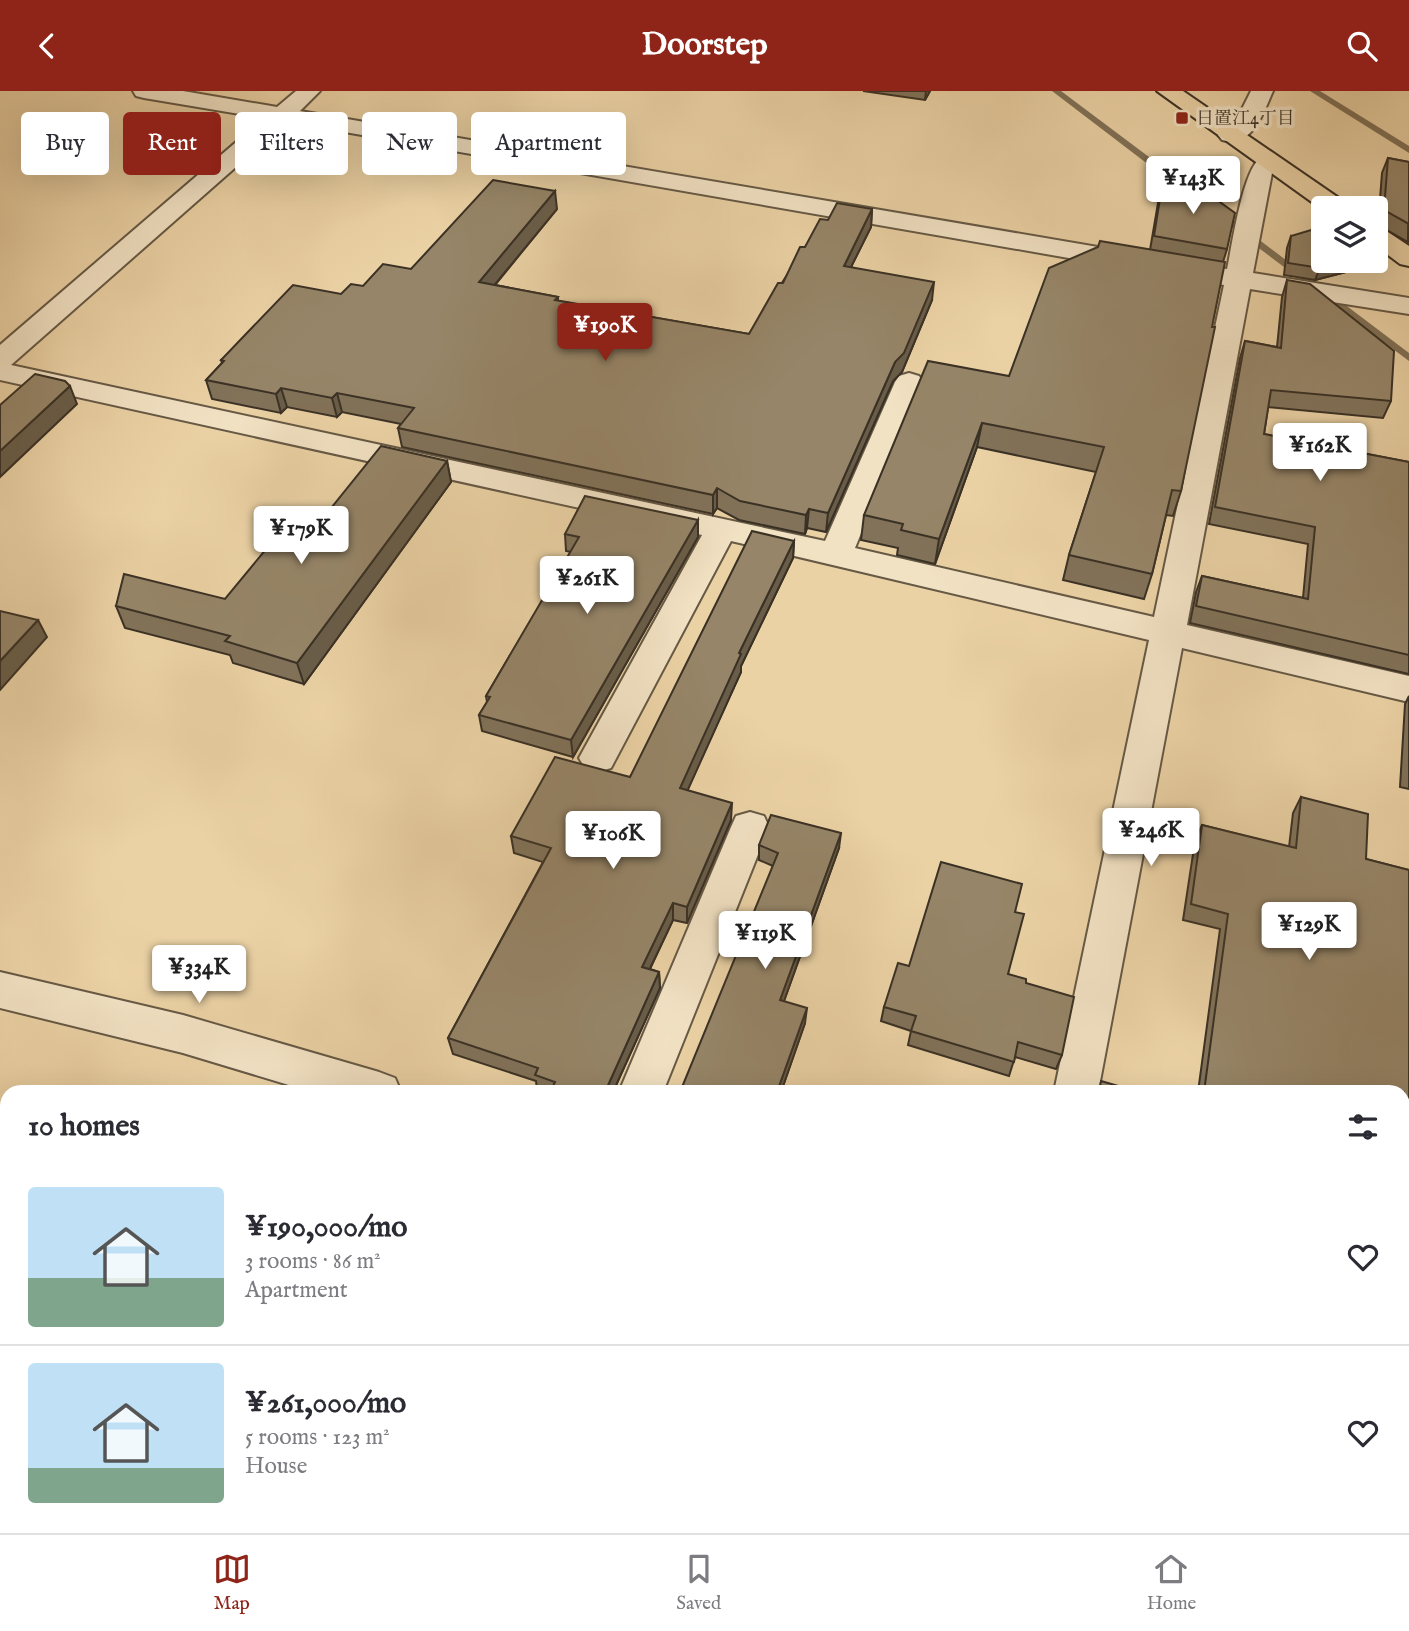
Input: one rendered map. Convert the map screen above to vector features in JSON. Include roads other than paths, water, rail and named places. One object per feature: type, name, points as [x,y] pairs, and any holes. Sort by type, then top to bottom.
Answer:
[{"type":"main road","points":[[1168,91],[1319,196]]},
{"type":"main road","points":[[1388,243],[1409,258]]},
{"type":"street","points":[[144,91],[270,112]]},
{"type":"street","points":[[284,112],[309,91]]},
{"type":"street","points":[[1230,135],[1245,127],[1262,91]]},
{"type":"street","points":[[348,125],[1409,306]]},
{"type":"street","points":[[0,360],[235,155]]},
{"type":"street","points":[[1077,1085],[1260,172],[1269,162]]},
{"type":"street","points":[[0,372],[836,554],[1409,689]]},
{"type":"street","points":[[836,554],[909,381]]},
{"type":"street","points":[[598,758],[721,529]]},
{"type":"street","points":[[643,1085],[750,827]]},
{"type":"street","points":[[0,990],[183,1034],[355,1085]]},
{"type":"waterway","points":[[1056,91],[1190,192]]},
{"type":"waterway","points":[[1314,91],[1409,150]]},
{"type":"waterway","points":[[1218,213],[1409,358]]},
{"type":"place","name":"日置江4丁目","points":[[1182,118]]}]
